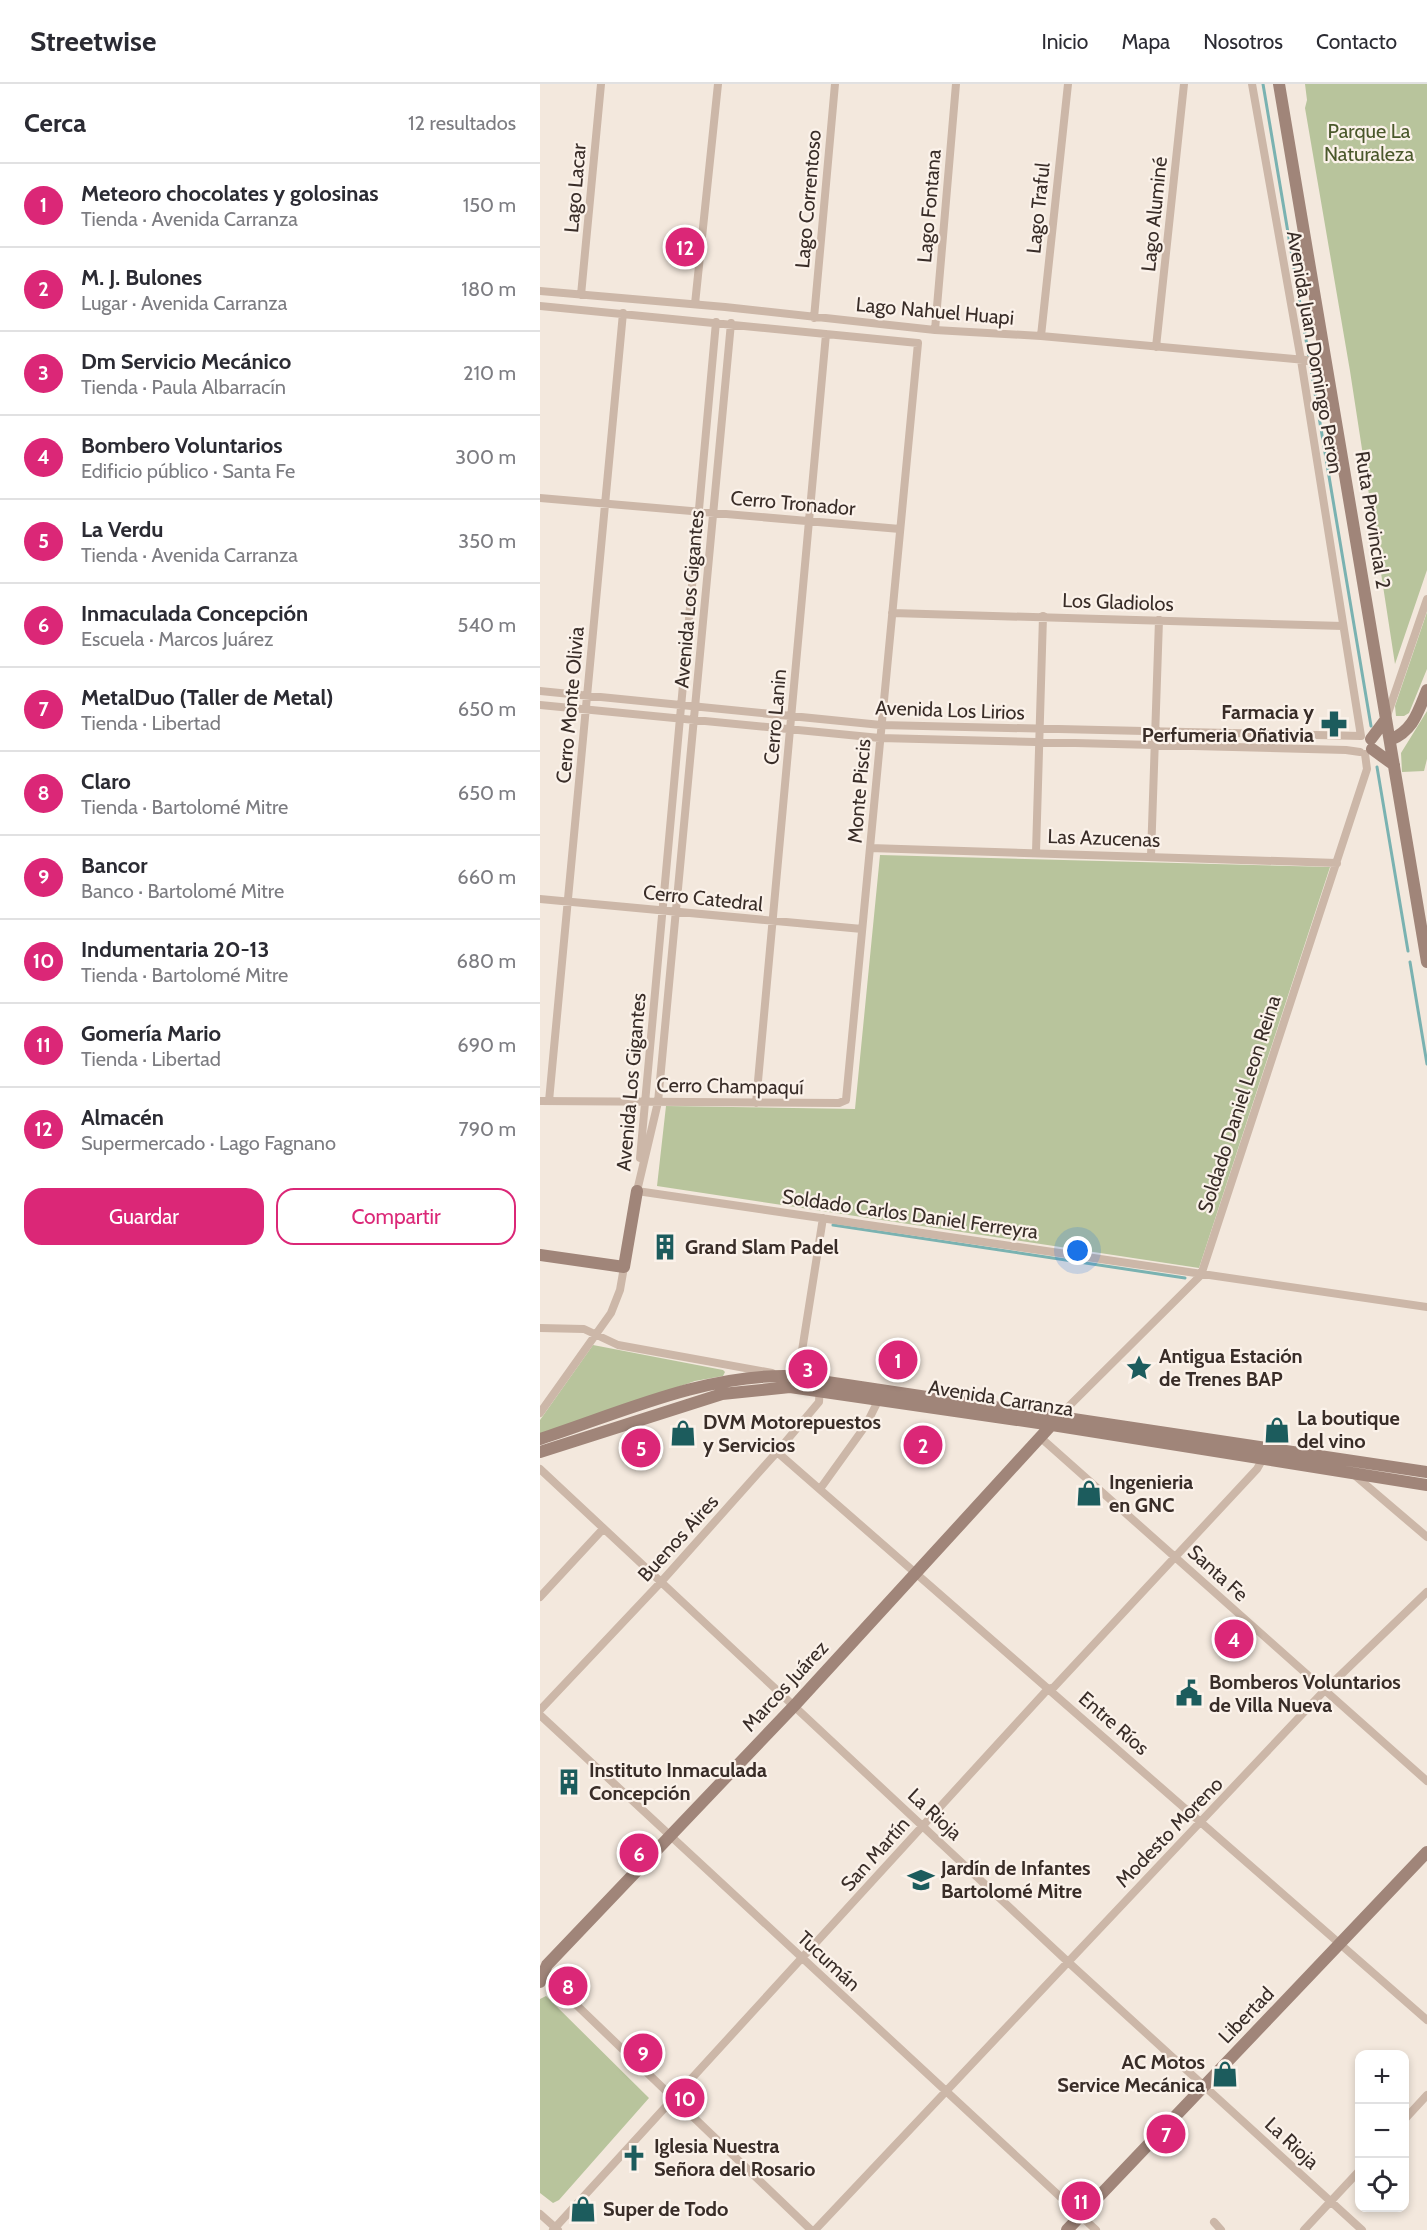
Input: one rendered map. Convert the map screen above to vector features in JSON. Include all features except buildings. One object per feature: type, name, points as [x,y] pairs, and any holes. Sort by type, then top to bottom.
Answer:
[{"type":"main road","name":"Ruta Provincial 2","points":[[1279,84],[1427,962]]},
{"type":"main road","points":[[1390,740],[1402,735],[1408,729],[1427,690]]},
{"type":"main road","points":[[1386,719],[1366,746],[1394,765]]},
{"type":"main road","points":[[540,1255],[624,1267],[637,1191]]},
{"type":"main road","name":"Avenida Carranza","points":[[540,1439],[717,1382],[764,1376],[792,1376],[819,1385],[879,1399],[1056,1421]]},
{"type":"main road","name":"Avenida Carranza","points":[[540,1452],[722,1394],[768,1387],[819,1385],[1266,1453],[1427,1472]]},
{"type":"main road","name":"Marcos Juárez","points":[[541,1975],[547,1965],[668,1835],[794,1706],[1056,1421]]},
{"type":"main road","name":"Avenida Carranza","points":[[1266,1453],[1352,1473],[1427,1485]]},
{"type":"main road","name":"Libertad","points":[[1067,2230],[1342,1944],[1427,1852]]},
{"type":"street","name":"Lago Lacar","points":[[581,295],[601,84]]},
{"type":"street","points":[[695,304],[718,84]]},
{"type":"street","name":"Lago Correntoso","points":[[814,318],[835,84]]},
{"type":"street","name":"Lago Fontana","points":[[935,330],[956,84]]},
{"type":"street","name":"Lago Traful","points":[[1041,336],[1068,84]]},
{"type":"street","name":"Lago Aluminé","points":[[1156,347],[1184,84]]},
{"type":"street","name":"Avenida Juan Domingo Peron","points":[[1252,84],[1301,360],[1343,626],[1366,746]]},
{"type":"street","name":"Lago Nahuel Huapi","points":[[540,291],[695,304],[935,330],[1041,336],[1327,362]]},
{"type":"street","name":"Lago Nahuel Huapi","points":[[540,306],[723,322],[918,343]]},
{"type":"street","points":[[723,322],[725,307]]},
{"type":"street","name":"Cerro Monte Olivia","points":[[545,1101],[568,901],[623,313]]},
{"type":"street","name":"Avenida Los Gigantes","points":[[637,1191],[700,511],[723,322]]},
{"type":"street","name":"Avenida Los Gigantes","points":[[637,1191],[658,1102],[677,911],[714,512],[723,322]]},
{"type":"street","name":"Cerro Lanin","points":[[756,1103],[826,334]]},
{"type":"street","name":"Monte Piscis","points":[[846,1100],[918,343]]},
{"type":"street","name":"Cerro Tronador","points":[[540,498],[900,530]]},
{"type":"street","points":[[1386,719],[1427,599]]},
{"type":"street","name":"Los Gladiolos","points":[[892,613],[1343,626]]},
{"type":"street","points":[[1036,852],[1043,616]]},
{"type":"street","points":[[1151,856],[1159,620]]},
{"type":"street","name":"Avenida Los Lirios","points":[[540,692],[881,725],[1155,732],[1366,746]]},
{"type":"street","name":"Avenida Los Lirios","points":[[540,705],[880,738],[1346,750],[1366,746]]},
{"type":"street","name":"Soldado Daniel Leon Reina","points":[[1056,1421],[1201,1275],[1367,769],[1366,746]]},
{"type":"street","name":"Las Azucenas","points":[[870,848],[1337,863]]},
{"type":"street","name":"Cerro Catedral","points":[[540,899],[862,929]]},
{"type":"street","name":"Cerro Champaquí","points":[[545,1101],[839,1103],[846,1100]]},
{"type":"street","name":"Soldado Carlos Daniel Ferreyra","points":[[637,1191],[1427,1307]]},
{"type":"street","points":[[540,1328],[575,1328],[596,1334],[618,1345],[792,1376],[823,1218]]},
{"type":"street","points":[[540,1413],[617,1301],[624,1267]]},
{"type":"street","name":"Buenos Aires","points":[[540,1710],[661,1582],[777,1452],[819,1402],[819,1385]]},
{"type":"street","points":[[820,1489],[866,1425],[879,1399]]},
{"type":"street","name":"Santa Fe","points":[[1041,1438],[1427,1781]]},
{"type":"street","name":"Entre Ríos","points":[[777,1452],[1427,2019]]},
{"type":"street","name":"San Martín","points":[[556,2229],[673,2098],[1174,1556],[1266,1453]]},
{"type":"street","name":"La Rioja","points":[[540,1469],[1067,1961],[1362,2230]]},
{"type":"street","points":[[1352,1473],[1427,1538]]},
{"type":"street","points":[[540,1597],[603,1529]]},
{"type":"street","name":"Modesto Moreno","points":[[813,2230],[1324,1691],[1427,1592]]},
{"type":"street","name":"Tucumán","points":[[540,1715],[1096,2230]]},
{"type":"street","points":[[541,1975],[813,2230]]},
{"type":"street","points":[[1409,2115],[1427,2095]]},
{"type":"street","points":[[1304,2230],[1355,2174]]},
{"type":"street","points":[[540,2214],[556,2229]]},
{"type":"street","points":[[1214,2222],[1221,2230]]},
{"type":"green space","name":"Parque La Naturaleza","points":[[1305,84],[1427,84],[1427,570],[1395,664],[1350,371],[1305,108],[1307,100]]},
{"type":"green space","points":[[1427,612],[1427,669],[1409,713],[1396,716],[1395,706]]},
{"type":"green space","points":[[1427,711],[1427,759],[1424,771],[1402,772],[1401,753]]},
{"type":"green space","points":[[880,855],[1330,867],[1199,1268],[657,1186],[666,1106],[855,1109]]},
{"type":"green space","points":[[593,1345],[725,1372],[723,1376],[695,1381],[540,1435],[540,1420]]},
{"type":"green space","points":[[546,1996],[649,2098],[559,2200],[553,2203],[540,2193],[540,1999]]},
{"type":"waterway","points":[[1263,84],[1371,726]]},
{"type":"waterway","points":[[1377,767],[1408,951]]},
{"type":"waterway","points":[[1410,962],[1427,1064]]},
{"type":"waterway","points":[[833,1225],[1185,1278]]},
{"type":"place","name":"Almacén","points":[[685,247]]},
{"type":"place","name":"Farmacia y Perfumeria Oñativia","points":[[1334,724]]},
{"type":"place","name":"Grand Slam Padel","points":[[665,1247]]},
{"type":"place","name":"Meteoro chocolates y golosinas","points":[[898,1360]]},
{"type":"place","name":"Antigua Estación de Trenes BAP","points":[[1139,1368]]},
{"type":"place","name":"Dm Servicio Mecánico","points":[[808,1369]]},
{"type":"place","name":"La boutique del vino","points":[[1277,1430]]},
{"type":"place","name":"DVM Motorepuestos y Servicios","points":[[683,1433]]},
{"type":"place","name":"M. J. Bulones","points":[[923,1445]]},
{"type":"place","name":"La Verdu","points":[[641,1448]]},
{"type":"place","name":"Ingenieria en GNC","points":[[1089,1493]]},
{"type":"place","name":"Bombero Voluntarios","points":[[1234,1639]]},
{"type":"place","name":"Bomberos Voluntarios de Villa Nueva","points":[[1189,1693]]},
{"type":"place","name":"Instituto Inmaculada Concepción","points":[[569,1782]]},
{"type":"place","name":"Inmaculada Concepción","points":[[639,1853]]},
{"type":"place","name":"Jardín de Infantes Bartolomé Mitre","points":[[921,1880]]},
{"type":"place","name":"Claro","points":[[568,1986]]},
{"type":"place","name":"Bancor","points":[[643,2053]]},
{"type":"place","name":"AC Motos Service Mecánica","points":[[1225,2074]]},
{"type":"place","name":"Indumentaria 20-13","points":[[685,2098]]},
{"type":"place","name":"MetalDuo (Taller de Metal)","points":[[1166,2134]]},
{"type":"place","name":"Iglesia Nuestra Señora del Rosario","points":[[634,2158]]},
{"type":"place","name":"Gomería Mario","points":[[1081,2201]]},
{"type":"place","name":"Super de Todo","points":[[583,2209]]}]
